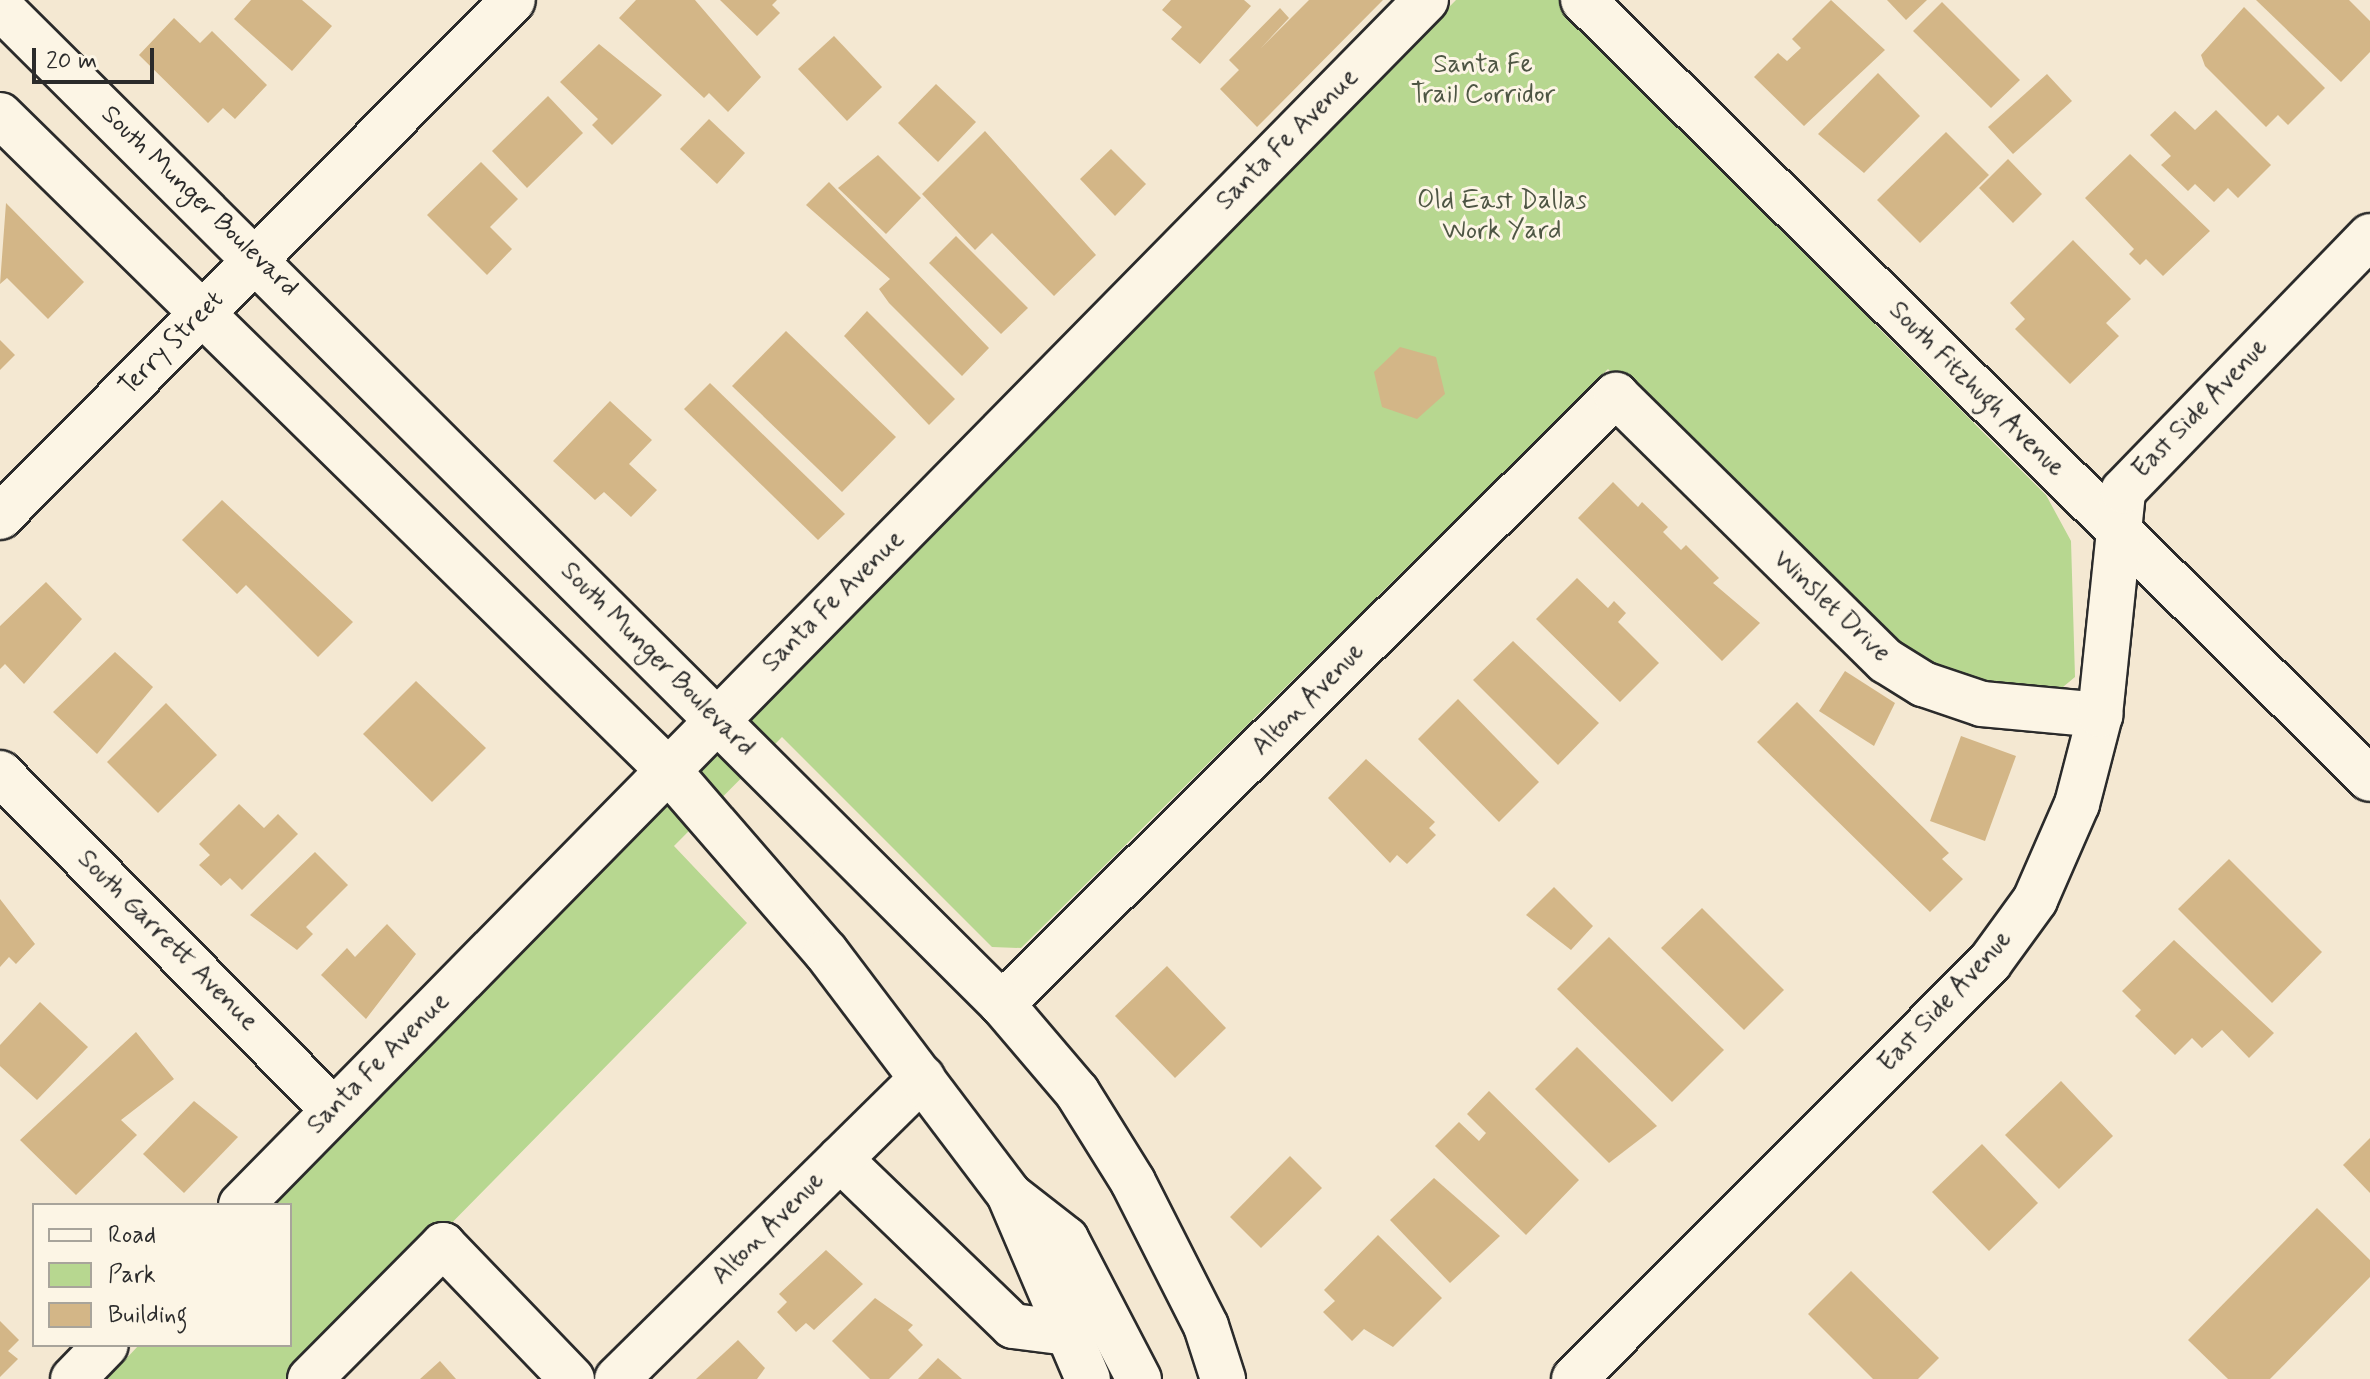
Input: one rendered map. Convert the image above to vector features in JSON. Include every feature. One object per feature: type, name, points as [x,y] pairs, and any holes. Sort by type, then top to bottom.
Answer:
[{"type":"street","name":"Terry Street","points":[[0,517],[513,0]]},
{"type":"street","name":"Santa Fe Avenue","points":[[243,1203],[1426,0]]},
{"type":"street","name":"South Fitzhugh Avenue","points":[[1583,0],[2370,779]]},
{"type":"street","name":"South Munger Boulevard","points":[[0,7],[257,257],[716,723],[1002,1004],[1077,1092],[1133,1182],[1206,1326],[1223,1379]]},
{"type":"street","points":[[0,115],[669,771],[826,952],[1009,1194],[1088,1379]]},
{"type":"street","name":"East Side Avenue","points":[[1574,1379],[1990,962],[2060,854],[2100,715],[2123,491],[2137,472],[2370,236]]},
{"type":"street","name":"Winslet Drive","points":[[1616,395],[1886,661],[1923,684],[1982,704],[2100,715]]},
{"type":"street","name":"Alton Avenue","points":[[1002,1004],[1616,395]]},
{"type":"street","name":"South Garrett Avenue","points":[[0,773],[333,1110]]},
{"type":"street","name":"Alton Avenue","points":[[617,1379],[922,1078]]},
{"type":"street","points":[[840,1159],[1013,1326],[1068,1333]]},
{"type":"street","points":[[1009,1194],[1066,1239],[1139,1379]]},
{"type":"street","points":[[310,1379],[443,1245],[572,1379]]},
{"type":"street","points":[[73,1379],[104,1347]]},
{"type":"green space","name":"Old East Dallas Work Yard","points":[[1456,0],[1584,0],[1574,24],[2046,495],[2071,541],[2075,677],[2057,692],[2025,693],[1931,673],[1850,605],[1608,369],[1021,948],[992,947],[782,737],[674,846],[747,923],[298,1379],[107,1379],[137,1347],[292,1347],[292,1203],[277,1203]]},
{"type":"building","points":[[251,0],[302,0],[332,26],[292,71],[234,19]]},
{"type":"building","points":[[636,0],[695,0],[761,77],[728,112],[709,93],[704,98],[619,18]]},
{"type":"building","points":[[720,0],[777,0],[772,5],[780,13],[757,36]]},
{"type":"building","points":[[1171,0],[1244,0],[1251,6],[1200,64],[1171,39],[1182,27],[1162,10]]},
{"type":"building","points":[[1309,0],[1383,0],[1257,127],[1220,89],[1239,70],[1229,60],[1280,8],[1289,18],[1261,48]]},
{"type":"building","points":[[1831,0],[1885,50],[1804,126],[1754,77],[1778,53],[1787,61],[1801,48],[1792,39]]},
{"type":"building","points":[[1887,0],[1927,0],[1906,20]]},
{"type":"building","points":[[2256,0],[2349,0],[2370,21],[2370,52],[2341,82]]},
{"type":"building","points":[[1942,2],[2020,80],[1991,108],[1913,31]]},
{"type":"building","points":[[2244,7],[2325,88],[2288,125],[2278,115],[2266,127],[2205,66],[2201,55]]},
{"type":"building","points":[[174,18],[200,43],[212,31],[267,85],[235,119],[223,108],[208,123],[139,55]]},
{"type":"building","points":[[834,36],[882,87],[847,121],[798,69]]},
{"type":"building","points":[[599,44],[662,95],[612,145],[592,125],[598,119],[560,82]]},
{"type":"building","points":[[1878,73],[1920,116],[1864,173],[1818,134]]},
{"type":"building","points":[[2047,74],[2072,101],[2013,154],[1988,127]]},
{"type":"building","points":[[936,84],[976,122],[938,162],[898,123]]},
{"type":"building","points":[[548,96],[583,133],[527,188],[492,151]]},
{"type":"building","points":[[2216,110],[2271,165],[2238,198],[2228,188],[2214,202],[2195,184],[2188,191],[2161,165],[2171,156],[2150,135],[2175,111],[2195,130]]},
{"type":"building","points":[[709,119],[745,153],[717,184],[680,149]]},
{"type":"building","points":[[985,131],[1096,255],[1054,296],[992,233],[975,250],[922,194]]},
{"type":"building","points":[[1946,132],[1989,175],[1920,243],[1877,200]]},
{"type":"building","points":[[1111,149],[1146,184],[1115,216],[1080,179]]},
{"type":"building","points":[[2130,154],[2210,231],[2163,276],[2146,259],[2140,265],[2129,254],[2134,249],[2085,198]]},
{"type":"building","points":[[878,155],[921,198],[886,234],[838,188]]},
{"type":"building","points":[[2008,159],[2042,194],[2013,223],[1979,188]]},
{"type":"building","points":[[481,162],[518,199],[490,227],[512,249],[487,275],[427,215]]},
{"type":"building","points":[[829,182],[989,348],[962,376],[889,303],[879,289],[890,279],[806,205]]},
{"type":"building","points":[[6,203],[84,282],[48,319],[7,278],[0,284]]},
{"type":"building","points":[[956,236],[1028,308],[1001,334],[929,263]]},
{"type":"building","points":[[2073,240],[2131,299],[2106,323],[2119,336],[2070,384],[2015,329],[2025,319],[2010,303]]},
{"type":"building","points":[[867,311],[955,399],[929,425],[844,336]]},
{"type":"building","points":[[786,331],[896,437],[842,492],[732,386]]},
{"type":"building","points":[[0,340],[15,355],[0,370]]},
{"type":"building","points":[[1400,347],[1436,357],[1445,394],[1417,419],[1382,407],[1374,372]]},
{"type":"building","points":[[710,383],[845,514],[818,540],[684,409]]},
{"type":"building","points":[[610,401],[652,440],[629,464],[657,490],[631,517],[604,492],[595,500],[553,461]]},
{"type":"building","points":[[1613,482],[1638,507],[1642,502],[1668,527],[1663,532],[1681,550],[1686,545],[1719,578],[1713,583],[1760,623],[1722,661],[1578,518]]},
{"type":"building","points":[[222,500],[353,622],[318,657],[246,585],[237,594],[182,540]]},
{"type":"building","points":[[1577,578],[1608,608],[1614,601],[1626,613],[1618,622],[1659,663],[1620,702],[1536,619]]},
{"type":"building","points":[[46,582],[82,619],[24,684],[5,664],[0,669],[0,626]]},
{"type":"building","points":[[1513,641],[1599,723],[1558,765],[1473,680]]},
{"type":"building","points":[[115,652],[153,687],[97,754],[53,712]]},
{"type":"building","points":[[1845,671],[1895,703],[1874,746],[1819,711]]},
{"type":"building","points":[[416,681],[486,748],[432,802],[363,734]]},
{"type":"building","points":[[1458,699],[1539,782],[1499,822],[1418,739]]},
{"type":"building","points":[[1797,702],[1949,853],[1942,859],[1963,879],[1930,912],[1757,742]]},
{"type":"building","points":[[166,703],[217,755],[158,813],[107,762]]},
{"type":"building","points":[[1961,736],[2016,756],[1985,841],[1930,821]]},
{"type":"building","points":[[1366,759],[1435,822],[1429,828],[1436,835],[1407,864],[1397,855],[1390,863],[1328,798]]},
{"type":"building","points":[[239,804],[264,828],[278,814],[298,834],[242,890],[230,878],[221,886],[199,865],[210,855],[199,844]]},
{"type":"building","points":[[315,852],[348,885],[306,927],[313,934],[297,950],[250,915]]},
{"type":"building","points":[[2229,859],[2322,952],[2272,1003],[2178,909]]},
{"type":"building","points":[[1554,887],[1593,926],[1571,950],[1526,915]]},
{"type":"building","points":[[0,899],[35,944],[16,964],[9,957],[0,967]]},
{"type":"building","points":[[1702,908],[1784,990],[1744,1030],[1661,948]]},
{"type":"building","points":[[387,924],[416,954],[366,1019],[321,975],[347,948],[355,957]]},
{"type":"building","points":[[1609,937],[1724,1050],[1672,1102],[1557,989]]},
{"type":"building","points":[[2174,940],[2274,1033],[2249,1058],[2222,1030],[2202,1048],[2192,1038],[2175,1055],[2135,1016],[2141,1010],[2122,991]]},
{"type":"building","points":[[1167,966],[1226,1028],[1175,1078],[1115,1016]]},
{"type":"building","points":[[40,1002],[88,1047],[37,1100],[0,1066],[0,1045]]},
{"type":"building","points":[[136,1032],[174,1079],[121,1120],[137,1135],[76,1195],[20,1140]]},
{"type":"building","points":[[1577,1047],[1657,1126],[1609,1163],[1535,1089]]},
{"type":"building","points":[[2061,1081],[2113,1136],[2059,1189],[2005,1135]]},
{"type":"building","points":[[1489,1091],[1579,1180],[1526,1235],[1435,1146],[1459,1122],[1479,1141],[1486,1133],[1467,1114]]},
{"type":"building","points":[[194,1101],[238,1137],[184,1193],[143,1154]]},
{"type":"building","points":[[2370,1138],[2370,1193],[2343,1165]]},
{"type":"building","points":[[1982,1144],[2038,1203],[1989,1251],[1932,1192]]},
{"type":"building","points":[[1290,1156],[1322,1188],[1261,1248],[1230,1217]]},
{"type":"building","points":[[1434,1178],[1500,1236],[1450,1283],[1390,1220]]},
{"type":"building","points":[[2317,1208],[2370,1260],[2370,1277],[2270,1379],[2228,1379],[2188,1340]]},
{"type":"building","points":[[1378,1235],[1442,1298],[1393,1347],[1364,1329],[1352,1341],[1323,1312],[1335,1301],[1324,1290]]},
{"type":"building","points":[[826,1250],[863,1284],[814,1330],[806,1323],[796,1332],[777,1312],[787,1302],[779,1294]]},
{"type":"building","points":[[1851,1271],[1939,1358],[1918,1379],[1873,1379],[1808,1314]]},
{"type":"building","points":[[875,1298],[913,1325],[908,1330],[923,1345],[889,1379],[870,1379],[832,1341]]},
{"type":"building","points":[[0,1321],[19,1340],[8,1351],[18,1359],[0,1377]]},
{"type":"building","points":[[738,1340],[765,1368],[757,1379],[696,1379]]},
{"type":"building","points":[[938,1358],[962,1379],[918,1379]]},
{"type":"building","points":[[440,1361],[456,1379],[420,1379]]},
{"type":"park label","name":"Santa Fe Trail Corridor","points":[[1483,81]]}]
